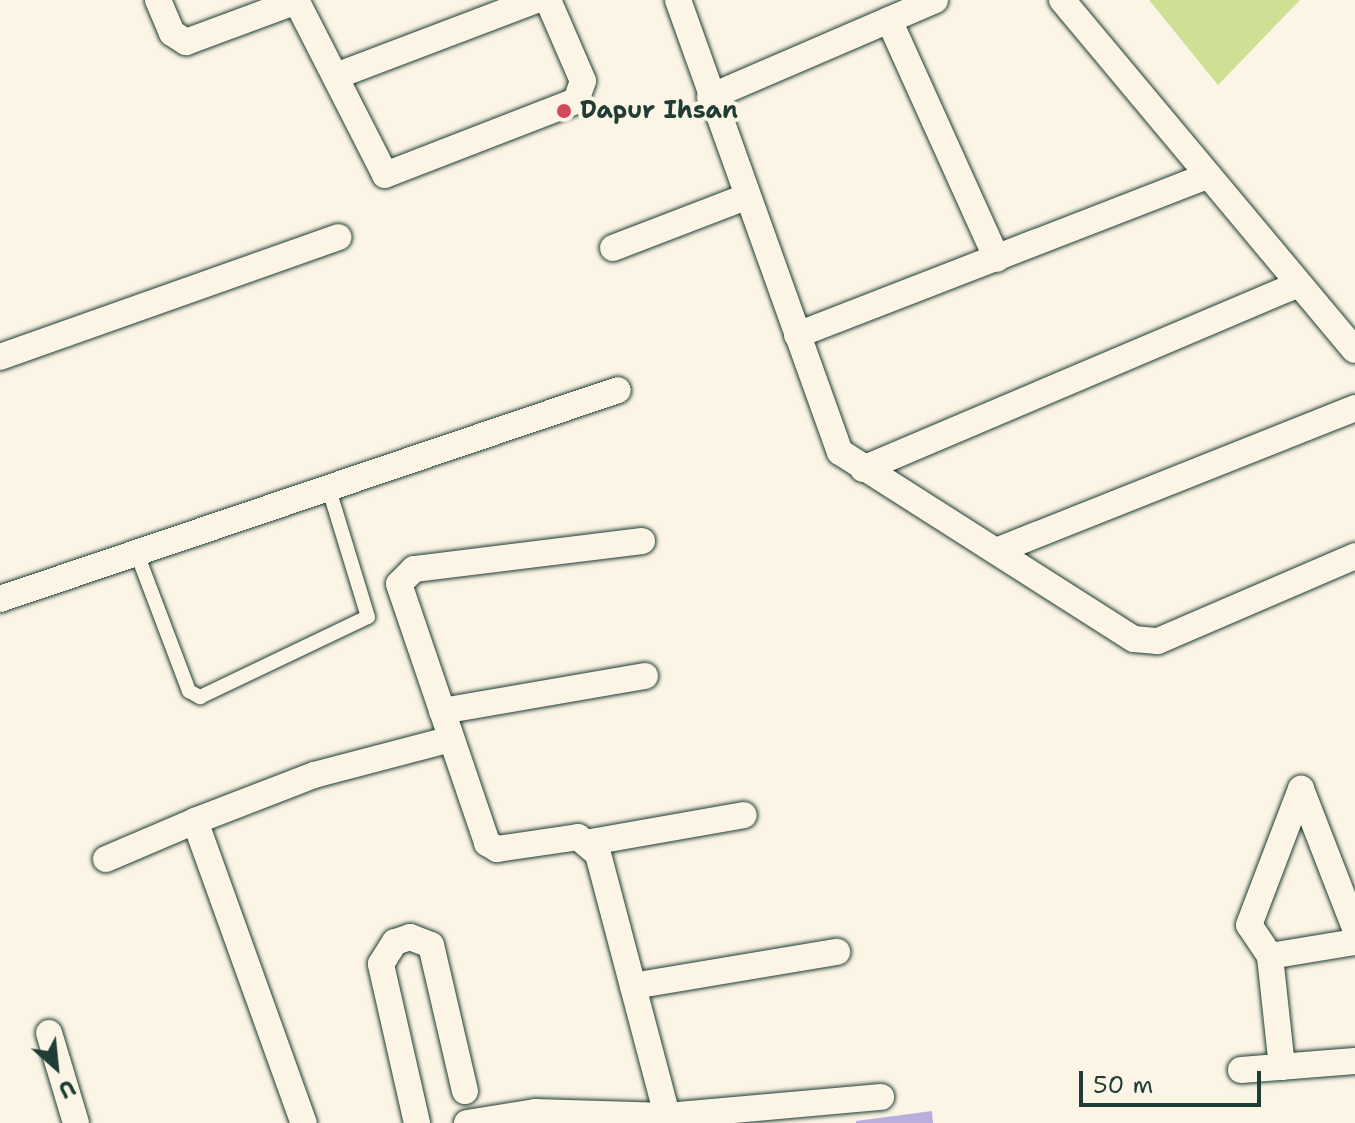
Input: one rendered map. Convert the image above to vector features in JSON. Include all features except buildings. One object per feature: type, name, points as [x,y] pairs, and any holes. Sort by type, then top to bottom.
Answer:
[{"type":"street","points":[[158,0],[172,33],[186,42],[297,1],[385,175],[576,101],[583,81],[548,0]]},
{"type":"street","points":[[336,76],[536,0]]},
{"type":"street","points":[[678,0],[831,437],[863,469],[1001,549],[1134,639],[1158,641],[1355,556]]},
{"type":"street","points":[[710,97],[935,0]]},
{"type":"street","points":[[1062,0],[1205,177],[1355,350]]},
{"type":"street","points":[[889,20],[997,259]]},
{"type":"street","points":[[797,335],[1205,177]]},
{"type":"street","points":[[613,248],[746,197]]},
{"type":"street","points":[[0,357],[338,237]]},
{"type":"street","points":[[863,469],[1297,285]]},
{"type":"street","points":[[0,599],[326,483],[618,390]]},
{"type":"street","points":[[1001,549],[1355,408]]},
{"type":"street","points":[[642,541],[404,571],[399,584],[487,843],[497,849],[578,837],[591,842],[744,815]]},
{"type":"street","points":[[442,711],[645,676]]},
{"type":"street","points":[[106,859],[314,775],[451,739]]},
{"type":"street","points":[[1282,1067],[1270,956],[1249,925],[1301,789],[1355,928]]},
{"type":"street","points":[[195,821],[304,1123]]},
{"type":"street","points":[[591,842],[667,1116]]},
{"type":"street","points":[[417,1123],[381,964],[395,942],[410,937],[431,945],[465,1091]]},
{"type":"street","points":[[1270,956],[1355,942]]},
{"type":"street","points":[[633,986],[837,952]]},
{"type":"street","points":[[49,1033],[76,1123]]},
{"type":"street","points":[[1241,1070],[1355,1061]]},
{"type":"street","points":[[467,1123],[536,1117],[667,1116],[881,1097]]},
{"type":"lane","points":[[136,551],[189,691],[200,697],[368,617],[326,483]]},
{"type":"green space","points":[[1149,0],[1300,0],[1218,85]]},
{"type":"place","name":"Dapur Ihsan","points":[[564,111]]}]
